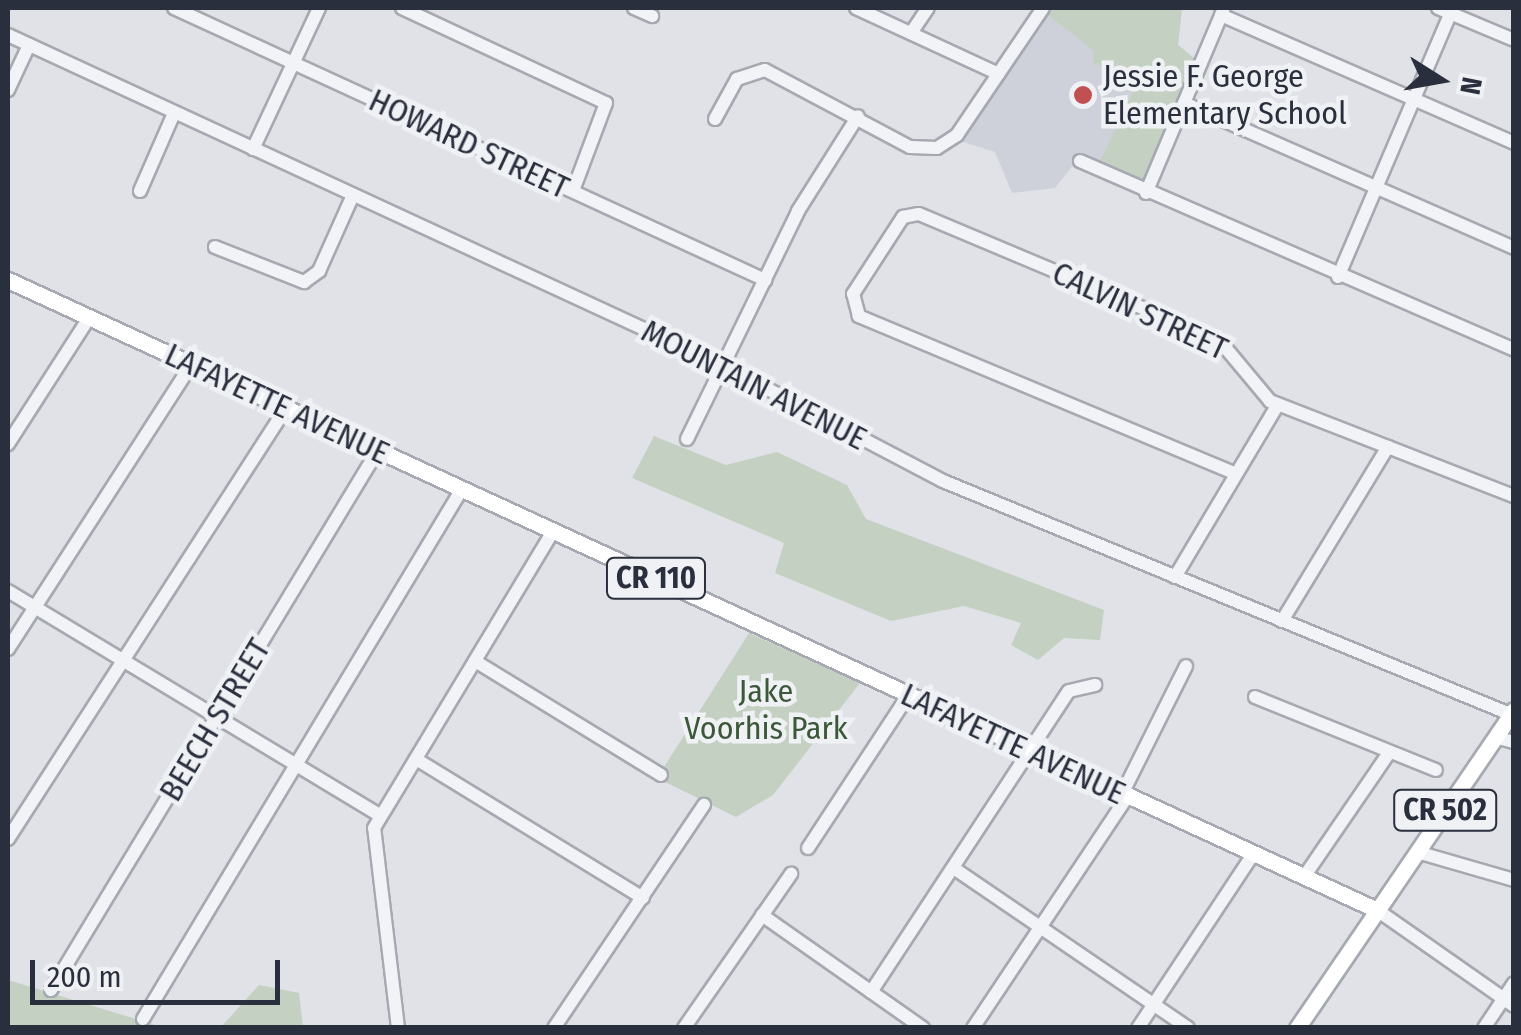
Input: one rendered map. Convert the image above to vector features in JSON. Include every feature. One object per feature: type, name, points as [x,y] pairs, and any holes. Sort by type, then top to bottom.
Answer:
[{"type":"main road","name":"LAFAYETTE AVENUE","points":[[8,280],[1377,910]]},
{"type":"main road","name":"CR 502","points":[[1297,1028],[1512,712]]},
{"type":"street","name":"HOWARD STREET","points":[[174,8],[764,280]]},
{"type":"street","points":[[253,149],[319,8]]},
{"type":"street","points":[[402,8],[609,108],[574,191]]},
{"type":"street","points":[[634,8],[652,16]]},
{"type":"street","points":[[856,8],[998,74]]},
{"type":"street","points":[[911,33],[928,8]]},
{"type":"street","points":[[715,119],[737,79],[758,70],[858,116],[913,147],[954,139],[1043,8]]},
{"type":"street","points":[[1338,277],[1447,9],[1514,40]]},
{"type":"street","points":[[1146,193],[1223,11],[1514,143]]},
{"type":"street","name":"MOUNTAIN AVENUE","points":[[8,34],[724,366],[916,468],[1512,712]]},
{"type":"street","points":[[8,90],[29,44]]},
{"type":"street","points":[[1184,103],[1514,248]]},
{"type":"street","points":[[140,191],[174,113]]},
{"type":"street","points":[[688,439],[764,280],[858,116]]},
{"type":"street","points":[[1080,162],[1514,350]]},
{"type":"street","points":[[215,247],[304,282],[318,271],[353,194]]},
{"type":"street","name":"CALVIN STREET","points":[[1234,473],[859,316],[852,300],[903,217],[915,214],[1219,340],[1278,404],[1514,496]]},
{"type":"street","points":[[8,444],[89,318]]},
{"type":"street","points":[[8,649],[192,365]]},
{"type":"street","points":[[1176,577],[1278,404]]},
{"type":"street","points":[[8,839],[286,408]]},
{"type":"street","points":[[1282,621],[1388,447]]},
{"type":"street","name":"BEECH STREET","points":[[51,990],[378,450]]},
{"type":"street","points":[[144,1019],[462,489]]},
{"type":"street","points":[[398,1028],[370,848],[379,816],[553,531]]},
{"type":"street","points":[[8,591],[379,816]]},
{"type":"street","points":[[474,661],[661,775]]},
{"type":"street","points":[[973,1028],[1124,795],[1186,666]]},
{"type":"street","points":[[871,992],[1034,754],[1069,691],[1096,685]]},
{"type":"street","points":[[808,848],[908,696]]},
{"type":"street","points":[[1255,697],[1387,756],[1436,770]]},
{"type":"street","points":[[1495,737],[1514,742]]},
{"type":"street","points":[[1304,877],[1387,756]]},
{"type":"street","points":[[416,759],[643,898]]},
{"type":"street","points":[[554,1028],[704,805]]},
{"type":"street","points":[[1416,852],[1514,880]]},
{"type":"street","points":[[1138,1028],[1253,854]]},
{"type":"street","points":[[955,869],[1188,1028]]},
{"type":"street","points":[[684,1028],[791,874]]},
{"type":"street","name":"LAFAYETTE AVENUE","points":[[1377,910],[1508,1002]]},
{"type":"street","points":[[762,915],[922,1028]]},
{"type":"street","points":[[1484,1028],[1508,1002],[1514,983]]},
{"type":"shaded area","name":"Jessie F. George Elementary School","points":[[1182,8],[1178,45],[1195,59],[1100,162],[1081,155],[1055,188],[1012,193],[995,152],[954,139],[1040,9]]},
{"type":"green space","points":[[1182,8],[1178,45],[1195,59],[1145,190],[1095,172],[1139,79],[1093,63],[1094,51],[1040,9]]},
{"type":"green space","points":[[654,436],[726,465],[777,452],[847,485],[866,519],[1104,610],[1100,640],[1064,638],[1038,660],[1011,645],[1021,623],[964,606],[891,621],[775,573],[784,543],[632,478]]},
{"type":"green space","name":"Jake Voorhis Park","points":[[749,633],[860,683],[773,795],[736,817],[657,778]]},
{"type":"green space","points":[[8,980],[162,1027],[8,1027]]},
{"type":"green space","points":[[259,985],[299,993],[303,1027],[221,1027]]},
{"type":"place","name":"Jessie F. George Elementary School","points":[[1083,95]]}]
